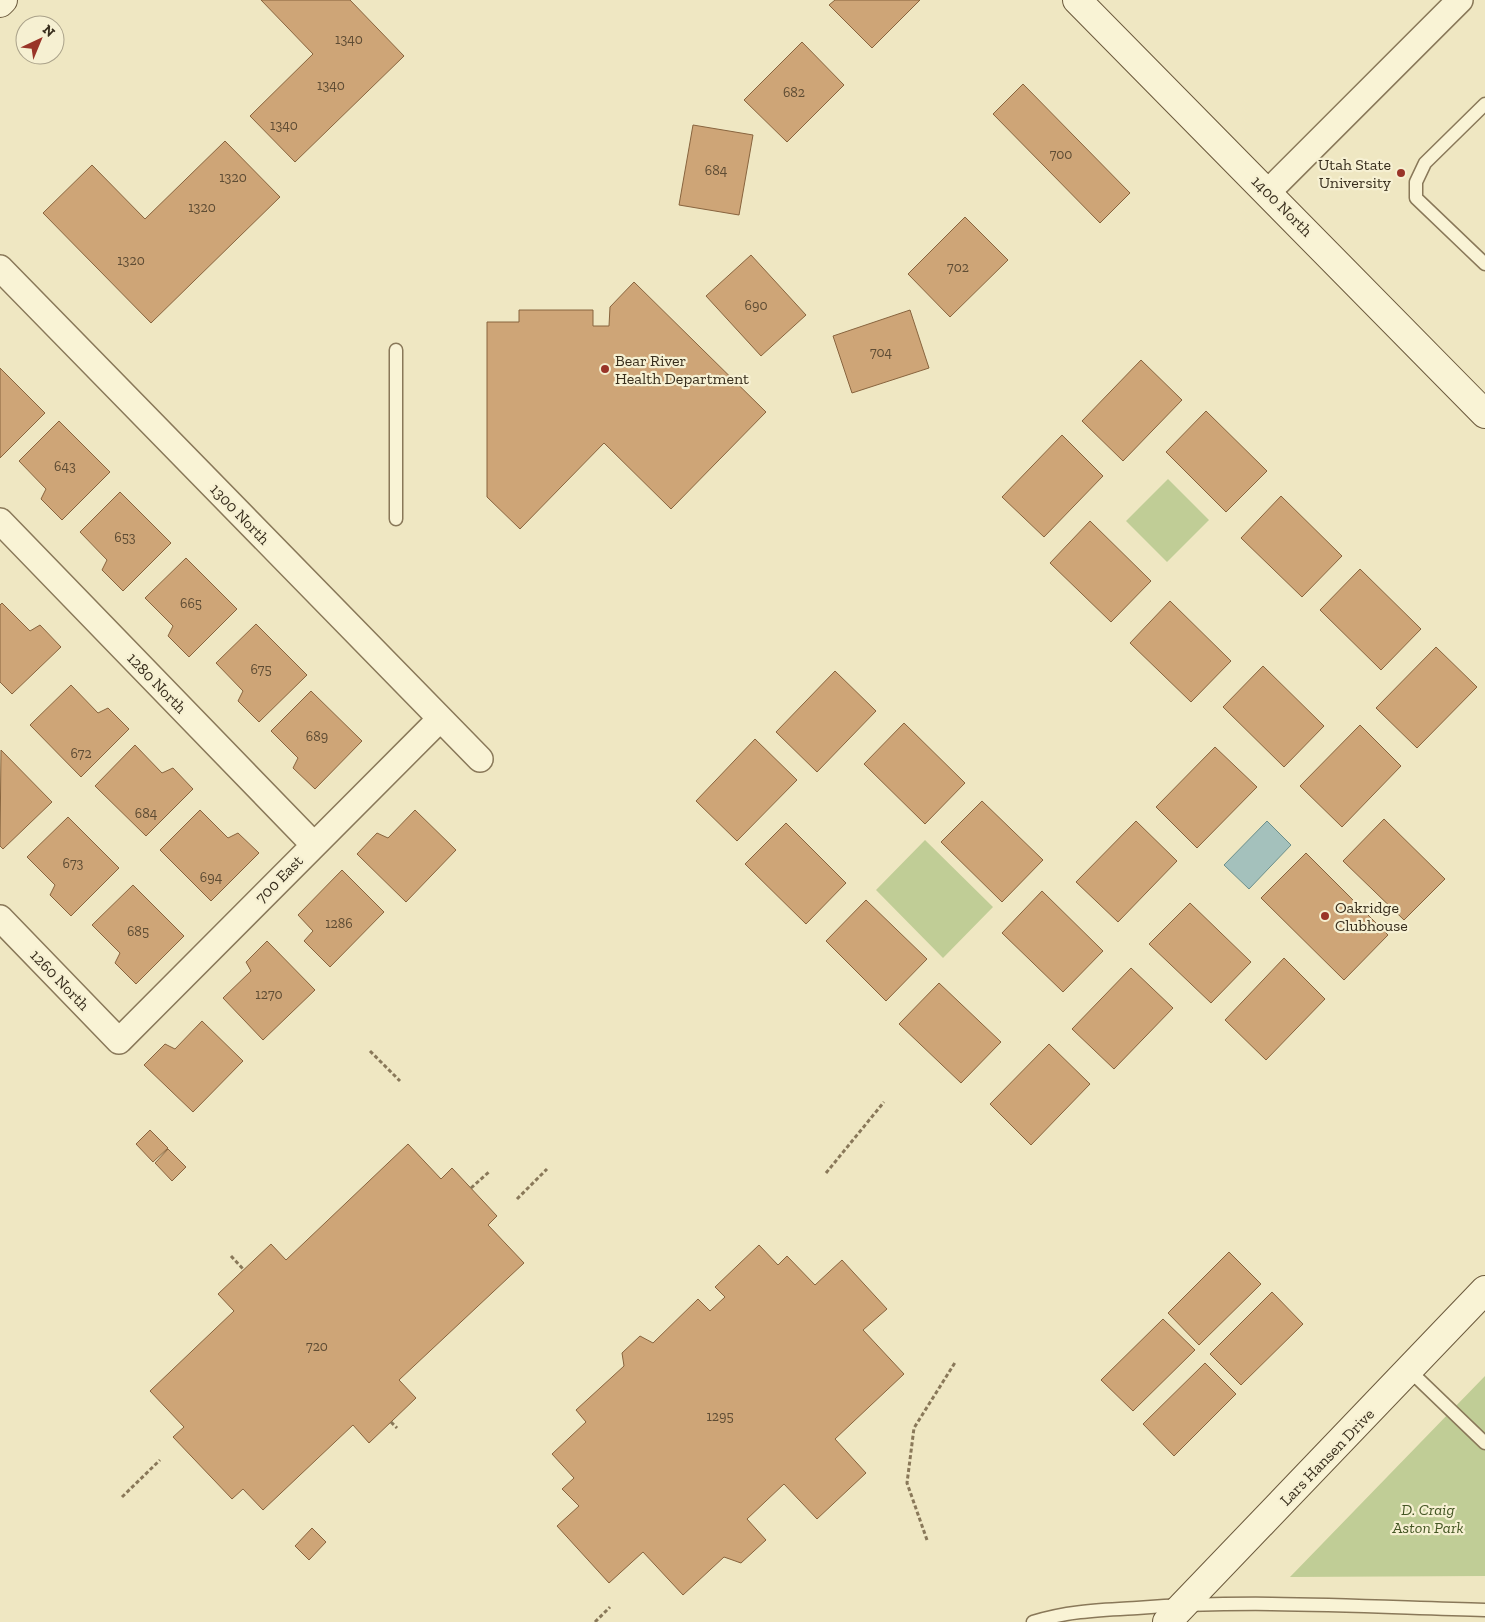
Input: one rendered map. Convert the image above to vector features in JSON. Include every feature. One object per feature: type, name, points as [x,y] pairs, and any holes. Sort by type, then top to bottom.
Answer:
[{"type":"main road","points":[[0,3],[4,0]]},
{"type":"main road","name":"1400 North","points":[[1077,0],[1485,414]]},
{"type":"main road","name":"Lars Hansen Drive","points":[[1176,1613],[1485,1290]]},
{"type":"street","points":[[1268,192],[1460,0]]},
{"type":"street","name":"1300 North","points":[[0,268],[480,759]]},
{"type":"street","name":"1280 North","points":[[0,521],[314,845]]},
{"type":"street","name":"700 East","points":[[119,1041],[440,719]]},
{"type":"street","name":"1260 North","points":[[0,918],[119,1041]]},
{"type":"lane","points":[[1485,104],[1425,163],[1416,182],[1416,198],[1485,264]]},
{"type":"lane","points":[[396,350],[396,519]]},
{"type":"lane","points":[[1409,1370],[1485,1443]]},
{"type":"lane","points":[[1033,1622],[1050,1616],[1082,1612],[1485,1610]]},
{"type":"path","points":[[370,1051],[400,1081]]},
{"type":"path","points":[[826,1174],[884,1102]]},
{"type":"path","points":[[517,1199],[547,1169]]},
{"type":"path","points":[[471,1188],[490,1171]]},
{"type":"path","points":[[231,1256],[244,1270]]},
{"type":"path","points":[[927,1540],[907,1483],[914,1428],[956,1361]]},
{"type":"path","points":[[391,1422],[397,1428]]},
{"type":"path","points":[[122,1497],[160,1460]]},
{"type":"path","points":[[596,1622],[610,1607]]},
{"type":"green space","points":[[1168,479],[1209,520],[1167,562],[1126,521]]},
{"type":"green space","points":[[925,840],[993,907],[943,958],[876,890]]},
{"type":"green space","name":"D. Craig Aston Park","points":[[1485,1376],[1485,1576],[1290,1577]]},
{"type":"water","points":[[1267,821],[1291,845],[1249,889],[1224,865]]},
{"type":"building","points":[[261,0],[350,0],[404,56],[295,162],[250,116],[313,54]]},
{"type":"building","points":[[835,0],[920,0],[872,48],[829,5]]},
{"type":"building","points":[[802,42],[844,85],[787,142],[744,100]]},
{"type":"building","points":[[1023,84],[1130,193],[1100,223],[993,114]]},
{"type":"building","points":[[693,125],[753,135],[739,215],[679,205]]},
{"type":"building","points":[[225,141],[280,197],[151,323],[43,213],[92,165],[145,219]]},
{"type":"building","points":[[965,217],[1008,260],[950,317],[908,274]]},
{"type":"building","points":[[751,255],[806,315],[761,356],[706,296]]},
{"type":"building","name":"Bear River Health Department","points":[[634,282],[766,412],[671,509],[604,443],[520,529],[487,497],[487,322],[519,322],[519,310],[593,310],[593,326],[609,326],[610,307]]},
{"type":"building","points":[[910,310],[929,368],[852,393],[833,336]]},
{"type":"building","points":[[1141,360],[1182,400],[1123,461],[1082,421]]},
{"type":"building","points":[[0,368],[45,413],[0,458]]},
{"type":"building","points":[[1206,411],[1267,471],[1226,512],[1166,452]]},
{"type":"building","points":[[59,421],[110,472],[62,520],[41,499],[46,489],[19,461]]},
{"type":"building","points":[[1062,435],[1103,476],[1044,537],[1002,497]]},
{"type":"building","points":[[120,492],[171,543],[123,591],[102,570],[107,560],[80,532]]},
{"type":"building","points":[[1281,496],[1342,556],[1302,597],[1241,538]]},
{"type":"building","points":[[1090,521],[1151,581],[1111,622],[1050,563]]},
{"type":"building","points":[[186,558],[237,609],[189,657],[168,636],[173,626],[145,598]]},
{"type":"building","points":[[1360,569],[1421,629],[1381,670],[1320,610]]},
{"type":"building","points":[[1170,601],[1231,661],[1191,702],[1130,643]]},
{"type":"building","points":[[2,603],[30,631],[40,625],[61,647],[12,694],[0,682],[0,605]]},
{"type":"building","points":[[256,624],[307,675],[259,722],[238,701],[243,691],[216,663]]},
{"type":"building","points":[[1436,647],[1477,687],[1417,748],[1376,708]]},
{"type":"building","points":[[1263,666],[1324,726],[1284,767],[1223,707]]},
{"type":"building","points":[[835,671],[876,711],[817,772],[776,732]]},
{"type":"building","points":[[71,685],[98,713],[108,708],[129,729],[81,777],[30,725]]},
{"type":"building","points":[[311,691],[362,741],[315,789],[293,768],[298,758],[271,731]]},
{"type":"building","points":[[904,723],[965,783],[925,824],[864,764]]},
{"type":"building","points":[[1360,725],[1401,766],[1342,827],[1300,786]]},
{"type":"building","points":[[755,739],[797,780],[737,841],[696,801]]},
{"type":"building","points":[[135,745],[162,773],[173,768],[193,789],[146,836],[95,786]]},
{"type":"building","points":[[1215,747],[1257,787],[1197,848],[1156,807]]},
{"type":"building","points":[[1,750],[52,802],[3,849],[0,846]]},
{"type":"building","points":[[982,801],[1043,860],[1002,902],[941,842]]},
{"type":"building","points":[[200,810],[228,838],[238,833],[259,853],[211,901],[160,850]]},
{"type":"building","points":[[415,810],[456,850],[406,902],[357,854],[377,833],[388,838]]},
{"type":"building","points":[[68,817],[119,868],[71,916],[50,895],[55,885],[27,857]]},
{"type":"building","points":[[1384,819],[1445,879],[1404,920],[1343,861]]},
{"type":"building","points":[[1136,821],[1177,861],[1118,922],[1076,882]]},
{"type":"building","points":[[786,823],[846,883],[806,924],[745,864]]},
{"type":"building","name":"Oakridge Clubhouse","points":[[1306,853],[1388,935],[1344,980],[1261,898]]},
{"type":"building","points":[[342,870],[384,912],[330,967],[304,941],[313,931],[298,915]]},
{"type":"building","points":[[133,885],[184,936],[136,984],[115,963],[120,953],[92,925]]},
{"type":"building","points":[[1042,891],[1103,951],[1063,992],[1002,933]]},
{"type":"building","points":[[866,900],[927,959],[886,1001],[826,941]]},
{"type":"building","points":[[1190,903],[1251,962],[1211,1003],[1149,944]]},
{"type":"building","points":[[267,941],[315,990],[263,1040],[223,998],[251,971],[246,962]]},
{"type":"building","points":[[1284,958],[1325,999],[1266,1060],[1225,1020]]},
{"type":"building","points":[[1131,968],[1173,1008],[1114,1069],[1072,1029]]},
{"type":"building","points":[[939,983],[1001,1042],[961,1083],[899,1024]]},
{"type":"building","points":[[202,1021],[243,1061],[193,1112],[144,1065],[165,1044],[175,1049]]},
{"type":"building","points":[[1049,1044],[1090,1084],[1031,1145],[990,1104]]},
{"type":"building","points":[[150,1130],[168,1148],[153,1162],[136,1144]]},
{"type":"building","points":[[408,1144],[441,1179],[452,1168],[497,1216],[488,1225],[524,1263],[399,1380],[416,1398],[369,1443],[353,1425],[263,1510],[243,1489],[232,1499],[173,1437],[184,1427],[150,1391],[234,1311],[218,1294],[271,1244],[286,1260]]},
{"type":"building","points":[[168,1149],[186,1167],[172,1181],[155,1163]]},
{"type":"building","points":[[759,1245],[778,1265],[787,1256],[815,1285],[842,1260],[887,1309],[863,1330],[904,1374],[835,1439],[866,1473],[817,1519],[784,1484],[747,1519],[766,1540],[741,1563],[724,1557],[683,1595],[643,1552],[609,1583],[557,1526],[579,1506],[562,1489],[574,1478],[552,1454],[586,1422],[576,1410],[624,1366],[622,1353],[640,1336],[653,1343],[698,1299],[710,1311],[725,1297],[715,1287]]},
{"type":"building","points":[[1229,1252],[1261,1284],[1199,1345],[1168,1313]]},
{"type":"building","points":[[1272,1292],[1303,1324],[1241,1385],[1210,1354]]},
{"type":"building","points":[[1163,1319],[1195,1350],[1133,1411],[1101,1380]]},
{"type":"building","points":[[1205,1363],[1236,1394],[1174,1456],[1143,1424]]},
{"type":"building","points":[[312,1528],[326,1542],[309,1560],[295,1546]]},
{"type":"place","name":"Utah State University","points":[[1401,173]]},
{"type":"place","name":"Bear River Health Department","points":[[605,369]]},
{"type":"place","name":"Oakridge Clubhouse","points":[[1325,916]]}]
